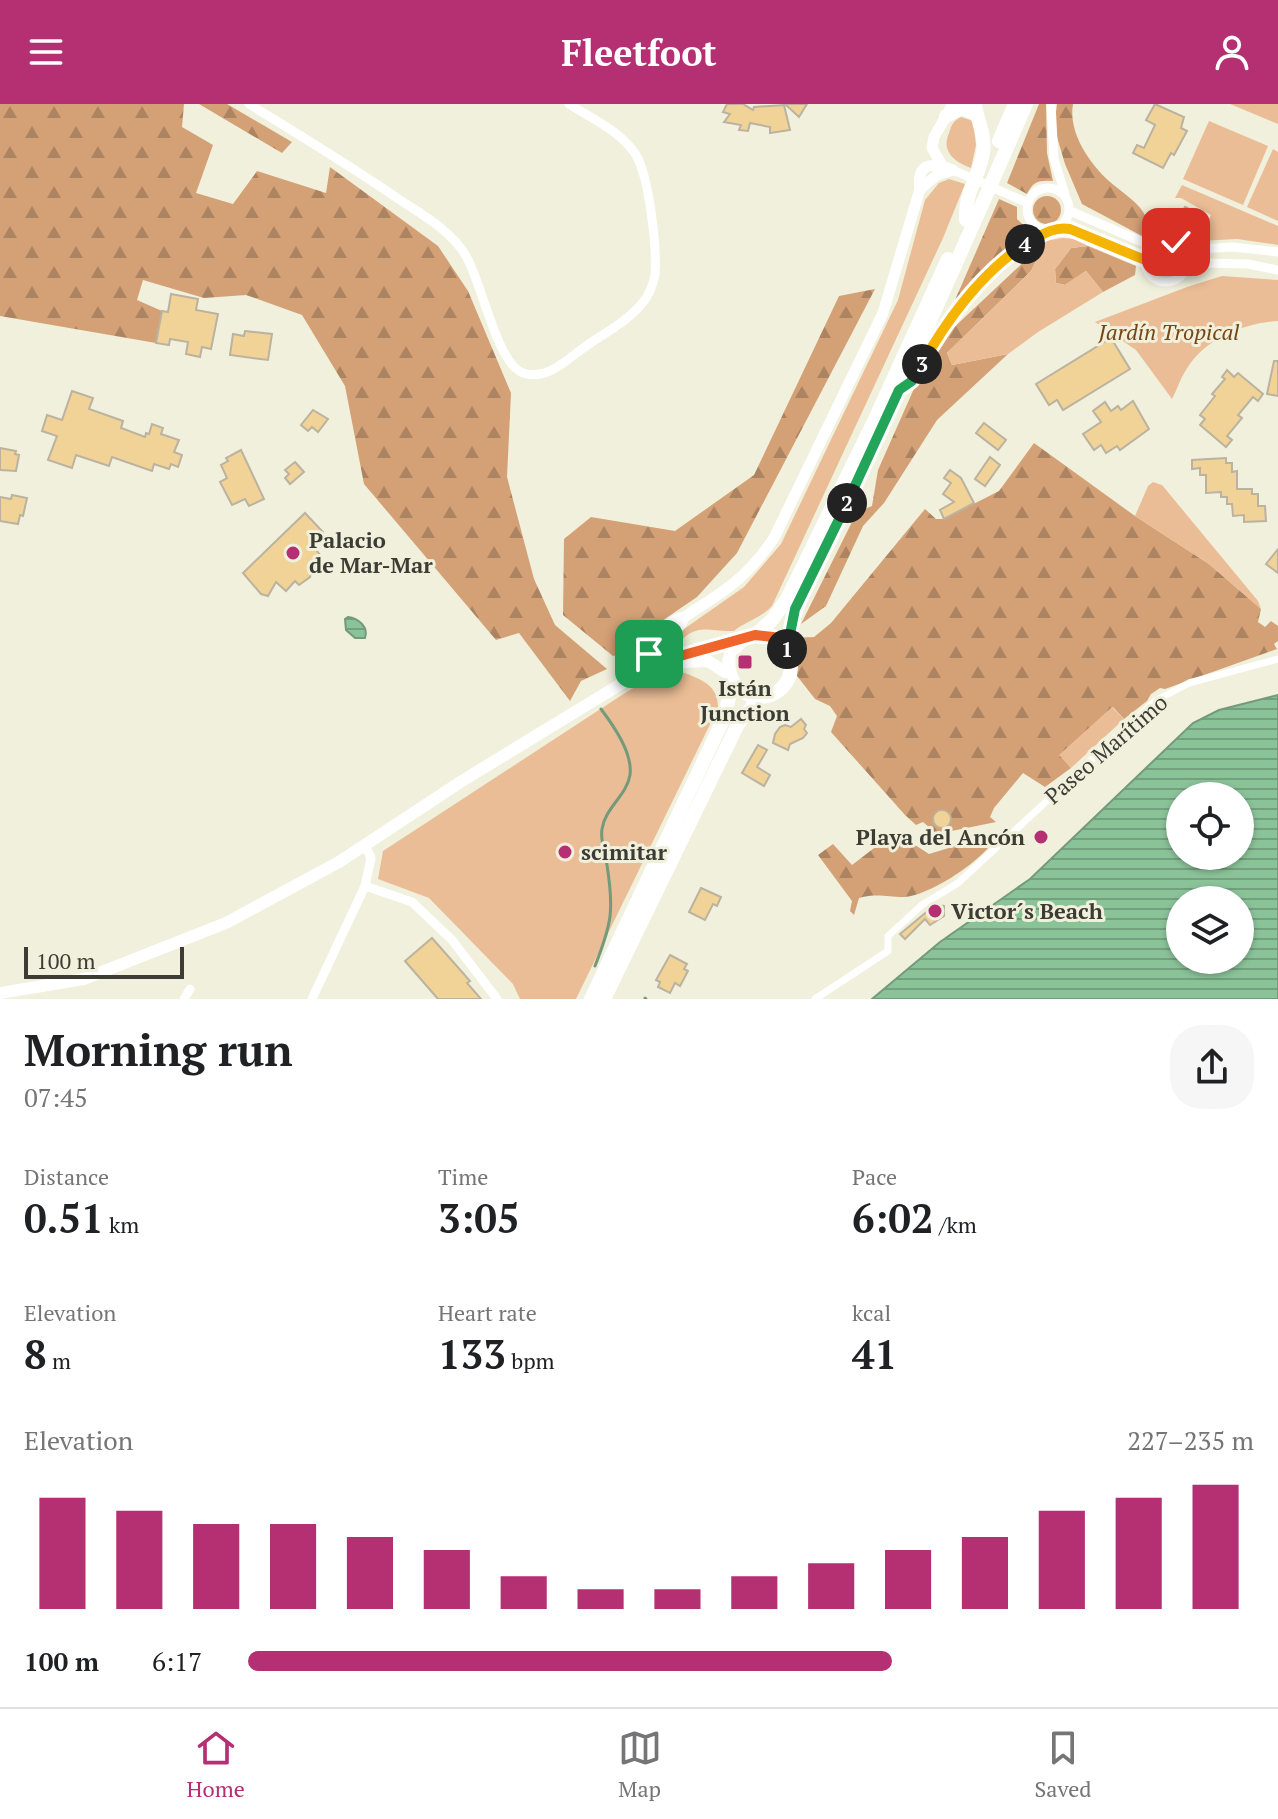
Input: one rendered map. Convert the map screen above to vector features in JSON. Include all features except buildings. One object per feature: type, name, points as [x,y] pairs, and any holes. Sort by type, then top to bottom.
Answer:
[{"type":"main road","points":[[591,999],[724,718],[734,650],[772,620],[787,599],[876,417],[1015,104]]},
{"type":"main road","points":[[604,999],[738,724],[760,697],[780,690],[789,678],[791,664],[787,649],[795,609],[899,390],[1026,104]]},
{"type":"main road","points":[[949,110],[975,109],[981,126],[983,150],[965,204],[966,220]]},
{"type":"main road","points":[[0,993],[84,979],[226,923],[365,845],[462,781],[629,679],[662,663],[752,636],[773,637],[787,649]]},
{"type":"main road","points":[[662,663],[708,661],[745,692],[760,697]]},
{"type":"street","points":[[249,104],[332,154],[441,228],[465,254],[481,288],[501,347],[510,365],[524,374],[558,369],[580,350],[631,316],[646,299],[655,275],[646,179],[636,156],[625,141],[569,104]]},
{"type":"street","points":[[899,390],[912,381],[951,316],[976,287],[1008,256],[1065,223],[1070,211],[1054,159],[1051,104]]},
{"type":"street","points":[[923,186],[918,184],[928,152],[949,110]]},
{"type":"street","points":[[938,132],[946,165]]},
{"type":"street","points":[[932,148],[946,165]]},
{"type":"street","points":[[924,168],[931,164],[946,165],[1028,203]]},
{"type":"street","points":[[629,679],[631,667],[671,623],[736,583],[762,555],[784,519],[883,313],[923,186],[930,174],[946,165]]},
{"type":"street","points":[[1048,231],[1031,222],[1027,209],[1031,197],[1042,189],[1055,189],[1066,197]]},
{"type":"street","points":[[1070,211],[1152,246]]},
{"type":"street","points":[[1060,227],[1145,260]]},
{"type":"street","points":[[1186,270],[1188,256],[1171,240],[1158,241],[1145,260],[1148,273],[1158,281],[1178,280],[1186,270],[1204,263],[1248,264],[1278,270]]},
{"type":"street","points":[[1185,250],[1232,247],[1278,252]]},
{"type":"street","points":[[662,663],[663,644],[684,617]]},
{"type":"street","points":[[662,663],[663,644]]},
{"type":"street","points":[[648,647],[662,663]]},
{"type":"street","name":"Paseo Marítimo","points":[[815,999],[888,951],[888,936],[922,905],[958,883],[1155,701],[1189,683],[1278,659]]},
{"type":"street","points":[[312,999],[365,886],[371,858],[365,845]]},
{"type":"street","points":[[365,886],[412,902],[452,940],[497,999]]},
{"type":"street","points":[[184,999],[190,989]]},
{"type":"green space","points":[[0,104],[184,104],[182,127],[213,145],[196,193],[233,204],[257,171],[326,193],[330,167],[438,246],[468,291],[511,393],[507,477],[534,579],[555,625],[607,669],[581,681],[570,701],[519,633],[496,640],[364,484],[345,386],[302,315],[246,295],[204,298],[143,280],[137,300],[162,311],[156,343],[0,316]]},
{"type":"green space","points":[[199,104],[227,104],[292,142],[282,153]]},
{"type":"green space","points":[[1039,104],[1046,104],[1047,153],[1053,181],[1037,182],[1027,194],[1007,183]]},
{"type":"green space","points":[[1057,104],[1073,104],[1074,125],[1082,146],[1102,174],[1141,209],[1150,233],[1142,236],[1082,204],[1054,127]]},
{"type":"green space","points":[[1230,104],[1278,104],[1278,124]]},
{"type":"green space","points":[[961,117],[973,121],[976,145],[971,168],[954,159],[947,145],[952,125]]},
{"type":"green space","points":[[1209,121],[1268,146],[1243,205],[1183,179]]},
{"type":"green space","points":[[1273,149],[1278,152],[1278,221],[1247,207]]},
{"type":"green space","points":[[949,179],[965,184],[943,238],[772,606],[734,631],[696,631],[675,647],[671,642],[674,636],[744,587],[781,544],[898,300],[925,200],[939,183]]},
{"type":"green space","points":[[1182,185],[1278,226],[1278,245],[1237,239],[1200,241],[1211,215],[1181,198],[1175,198]]},
{"type":"green space","points":[[1047,196],[1057,200],[1061,210],[1057,220],[1047,224],[1037,220],[1033,210],[1037,200]]},
{"type":"green space","points":[[999,199],[1017,207],[1017,219],[1034,235],[991,264],[952,307]]},
{"type":"green space","points":[[1074,239],[1088,246],[1071,248],[1055,269],[1056,283],[1065,285],[1086,271],[1103,292],[1008,354],[952,365],[947,353],[1031,271],[1046,241]]},
{"type":"green space","points":[[1046,241],[1031,271],[947,353],[952,365],[1008,354],[937,420],[884,503],[863,526],[826,606],[801,624],[857,512],[872,506],[878,470],[932,348]]},
{"type":"green space","points":[[1088,246],[1136,266],[1135,275],[1103,292],[1086,271],[1065,285],[1056,283],[1055,269],[1071,248]]},
{"type":"green space","points":[[1164,250],[1172,253],[1175,261],[1172,269],[1164,272],[1156,269],[1153,261],[1156,253]]},
{"type":"green space","name":"Jardín Tropical","points":[[1222,276],[1278,280],[1278,321],[1238,329],[1214,341],[1194,359],[1172,399],[1136,350],[1095,322],[1187,287]]},
{"type":"green space","points":[[875,289],[737,553],[697,597],[656,625],[638,649],[613,656],[563,615],[564,539],[591,517],[675,531],[754,475],[839,296]]},
{"type":"green space","points":[[1034,443],[1135,516],[1209,564],[1261,609],[1258,622],[1265,627],[1271,621],[1278,626],[1278,641],[1274,644],[1277,649],[1165,689],[1160,688],[1124,719],[1113,707],[1060,755],[1071,768],[1045,787],[1023,773],[994,808],[990,817],[996,822],[937,834],[923,822],[916,825],[905,815],[831,732],[837,716],[830,706],[815,699],[787,663],[799,638],[814,637],[831,623],[925,509],[936,519],[944,519],[999,491]]},
{"type":"green space","points":[[1153,482],[1162,485],[1258,601],[1261,609],[1209,564],[1135,516],[1148,486]]},
{"type":"green space","points":[[679,671],[700,679],[711,688],[718,708],[576,999],[520,999],[513,984],[429,898],[378,879],[383,851],[625,693],[657,674]]},
{"type":"green space","points":[[1112,707],[1124,719],[1071,768],[1059,755]]},
{"type":"green space","points":[[895,832],[929,854],[985,837],[991,844],[964,869],[926,891],[904,897],[876,895],[859,898],[854,915],[850,911],[852,901],[818,855],[833,844],[852,865]]},
{"type":"shaded area","points":[[348,617],[362,624],[365,638],[355,638],[346,630],[345,619]]},
{"type":"shaded area","points":[[1278,695],[1278,999],[872,999],[940,942],[1030,879],[1193,723],[1219,710]]},
{"type":"waterway","points":[[595,966],[608,927],[611,905],[602,829],[630,775],[625,749],[601,709]]},
{"type":"place","name":"Palacio de Mar-Mar","points":[[293,553]]},
{"type":"place","name":"Istán Junction","points":[[745,662]]},
{"type":"place","name":"Playa del Ancón","points":[[1041,837]]},
{"type":"place","name":"scimitar","points":[[565,852]]},
{"type":"place","name":"Victor´s Beach","points":[[935,911]]},
{"type":"route","points":[[649,654],[651,668],[673,658],[755,635],[767,635],[779,640],[787,649],[795,609],[899,390],[912,381],[951,316],[1008,256],[1060,227],[1145,260],[1148,250],[1158,241],[1176,242]]}]
